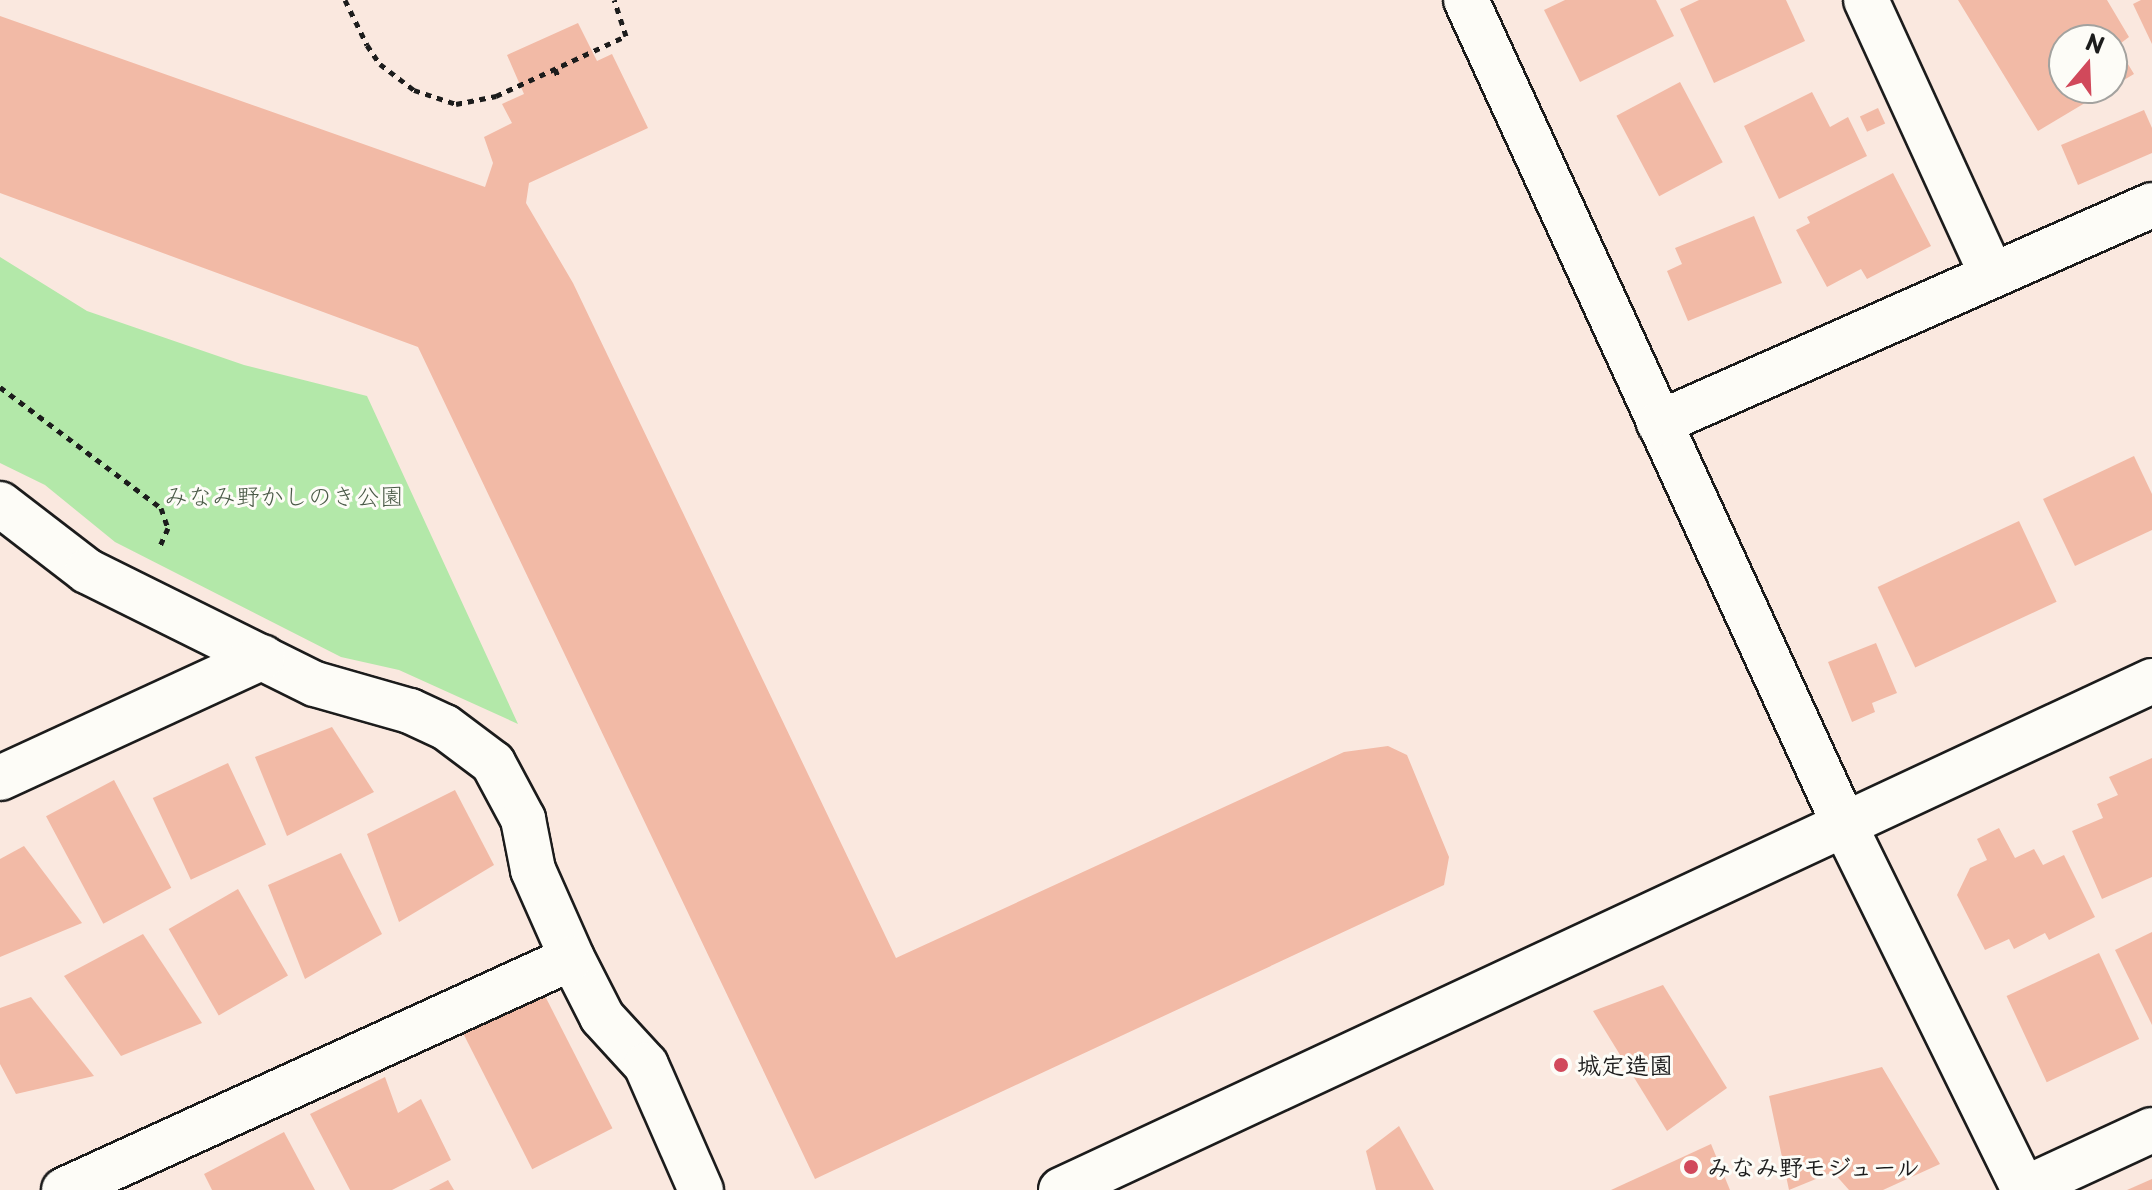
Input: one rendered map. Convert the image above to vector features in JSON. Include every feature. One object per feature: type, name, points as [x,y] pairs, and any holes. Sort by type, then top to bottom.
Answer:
[{"type":"street","points":[[1466,0],[1844,824],[2024,1190],[2152,1130]]},
{"type":"street","points":[[1866,0],[1992,275]]},
{"type":"street","points":[[1659,423],[2152,205]]},
{"type":"street","points":[[0,504],[28,523],[67,559],[342,695],[410,711],[445,727],[493,763],[523,819],[533,870],[572,958],[602,1017],[646,1065],[701,1190]]},
{"type":"street","points":[[0,778],[263,657]]},
{"type":"street","points":[[1061,1190],[2152,681]]},
{"type":"street","points":[[64,1190],[572,958]]},
{"type":"path","points":[[345,0],[380,64],[404,83],[436,100],[456,104],[477,102],[626,36],[614,0]]},
{"type":"path","points":[[555,69],[559,79]]},
{"type":"path","points":[[0,387],[161,508],[168,528],[138,596]]},
{"type":"green space","name":"みなみ野かしのき公園","points":[[0,257],[87,311],[244,365],[367,396],[518,724],[399,670],[341,657],[115,542],[45,485],[0,463]]},
{"type":"building","points":[[1565,0],[1656,0],[1674,36],[1580,82],[1544,10]]},
{"type":"building","points":[[1699,0],[1786,0],[1805,41],[1714,83],[1680,9]]},
{"type":"building","points":[[1958,0],[2107,0],[2121,24],[2048,24],[2048,104],[2083,104],[2038,131]]},
{"type":"building","points":[[2152,0],[2152,44],[2133,4]]},
{"type":"building","points":[[0,16],[485,187],[493,163],[484,137],[512,123],[502,104],[524,94],[507,55],[578,23],[597,61],[612,54],[648,128],[529,183],[526,203],[573,283],[896,958],[1344,752],[1388,746],[1407,755],[1449,857],[1444,885],[815,1179],[418,347],[0,193]]},
{"type":"building","points":[[2128,64],[2134,74],[2128,78]]},
{"type":"building","points":[[1680,82],[1723,162],[1659,196],[1616,116]]},
{"type":"building","points":[[1812,92],[1830,127],[1848,117],[1867,156],[1779,199],[1744,126]]},
{"type":"building","points":[[1878,108],[1885,123],[1867,132],[1860,116]]},
{"type":"building","points":[[2144,110],[2152,128],[2152,153],[2078,185],[2061,145]]},
{"type":"building","points":[[1893,173],[1931,246],[1867,279],[1861,269],[1827,287],[1796,230],[1810,223],[1807,217]]},
{"type":"building","points":[[1754,216],[1782,283],[1688,321],[1667,271],[1682,264],[1675,248]]},
{"type":"building","points":[[2134,456],[2152,494],[2152,530],[2075,566],[2043,499]]},
{"type":"building","points":[[2019,521],[2057,602],[1915,668],[1878,587]]},
{"type":"building","points":[[1876,643],[1897,693],[1872,703],[1875,712],[1852,722],[1828,662]]},
{"type":"building","points":[[332,727],[374,792],[287,836],[255,757]]},
{"type":"building","points":[[2152,758],[2152,877],[2102,899],[2072,831],[2103,818],[2097,804],[2118,795],[2109,777]]},
{"type":"building","points":[[228,763],[266,845],[191,880],[153,798]]},
{"type":"building","points":[[114,780],[171,888],[103,924],[46,816]]},
{"type":"building","points":[[455,790],[494,865],[399,922],[367,834]]},
{"type":"building","points":[[1999,828],[2015,858],[2034,849],[2043,865],[2064,855],[2095,917],[2049,940],[2045,933],[2014,949],[2009,939],[1985,950],[1957,895],[1970,868],[1987,860],[1977,839]]},
{"type":"building","points":[[24,846],[82,923],[0,957],[0,859]]},
{"type":"building","points":[[341,853],[382,934],[305,979],[268,885]]},
{"type":"building","points":[[238,889],[288,976],[219,1016],[169,929]]},
{"type":"building","points":[[2152,932],[2152,1025],[2115,950]]},
{"type":"building","points":[[143,934],[202,1023],[121,1056],[64,976]]},
{"type":"building","points":[[2099,953],[2139,1039],[2047,1082],[2007,996]]},
{"type":"building","points":[[1663,985],[1727,1088],[1667,1131],[1593,1011]]},
{"type":"building","points":[[543,992],[612,1128],[532,1169],[463,1033]]},
{"type":"building","points":[[31,997],[94,1076],[16,1094],[0,1064],[0,1008]]},
{"type":"building","points":[[1882,1067],[1940,1164],[1883,1190],[1849,1190],[1833,1172],[1789,1190],[1769,1096]]},
{"type":"building","points":[[385,1077],[398,1113],[421,1099],[451,1160],[392,1190],[350,1190],[310,1114]]},
{"type":"building","points":[[1399,1126],[1434,1190],[1376,1190],[1366,1151]]},
{"type":"building","points":[[284,1132],[315,1190],[212,1190],[204,1174]]},
{"type":"building","name":"みなみ野モジュール","points":[[1711,1144],[1730,1190],[1611,1190]]},
{"type":"building","points":[[2152,1179],[2152,1190],[2127,1190]]},
{"type":"building","points":[[448,1180],[454,1190],[429,1190]]},
{"type":"place","name":"城定造園","points":[[1561,1065]]},
{"type":"place","name":"みなみ野モジュール","points":[[1691,1167]]}]
